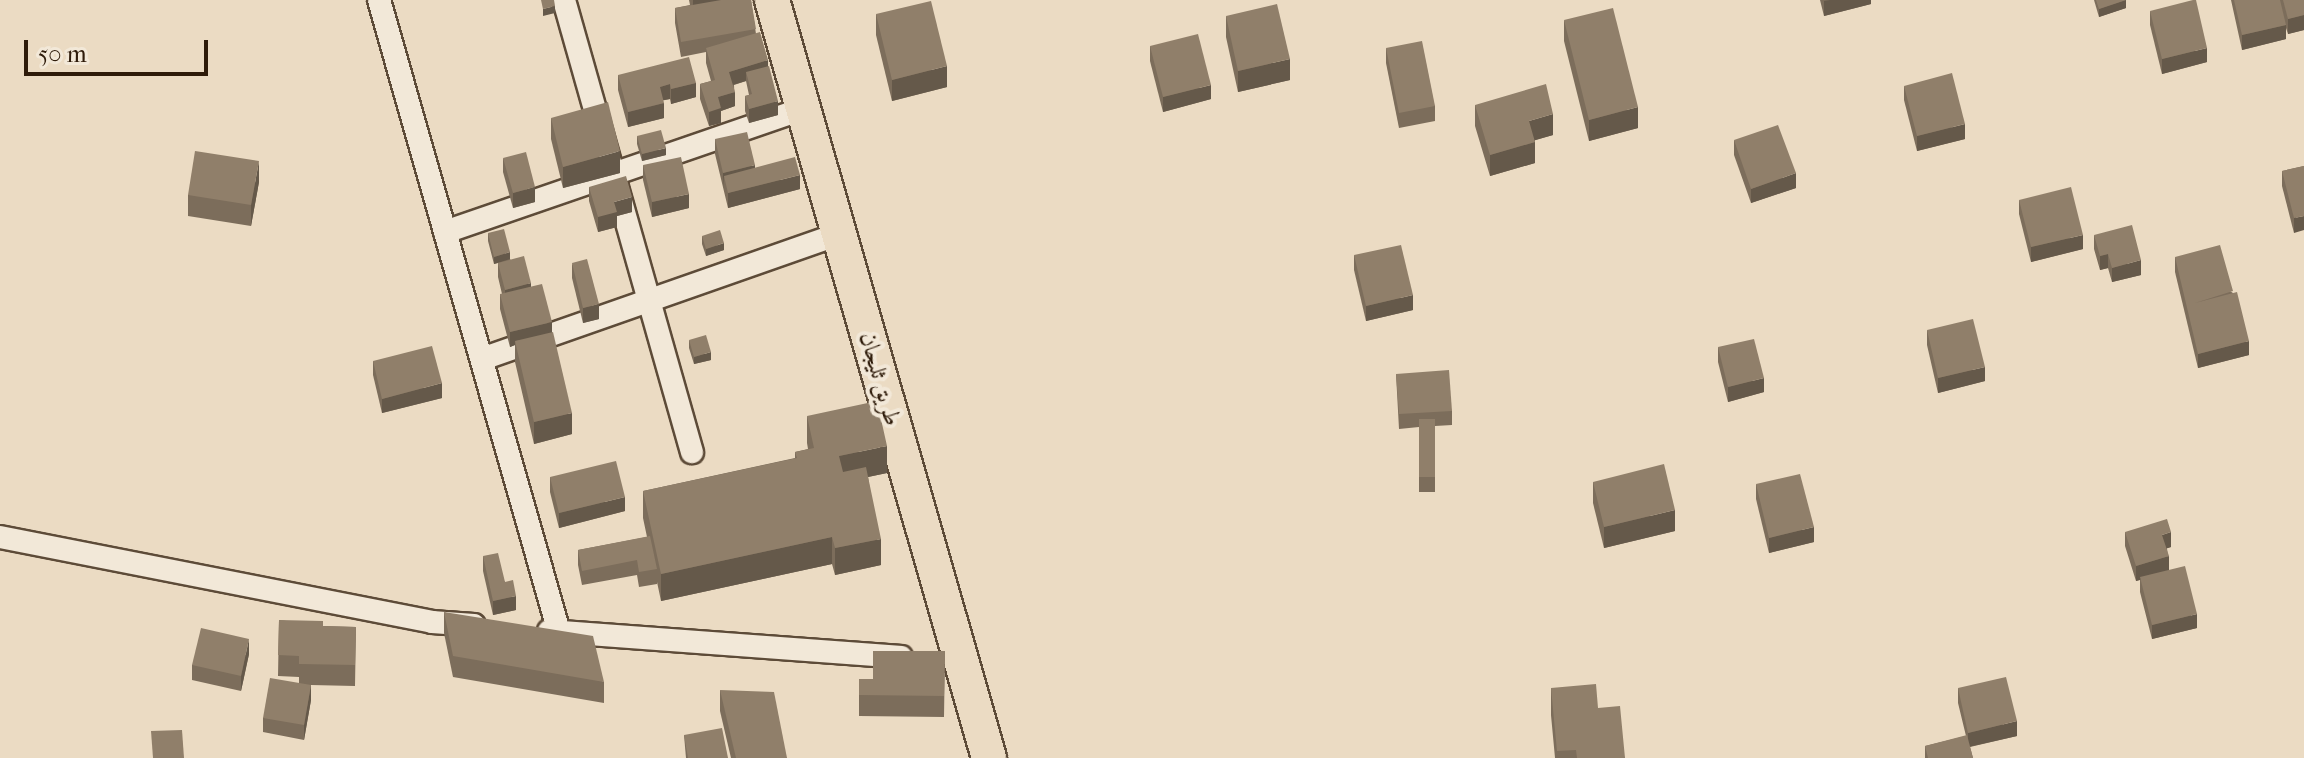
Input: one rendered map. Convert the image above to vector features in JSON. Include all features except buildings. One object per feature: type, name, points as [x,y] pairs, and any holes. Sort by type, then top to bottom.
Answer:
[{"type":"main road","name":"طريق ثليجان","points":[[772,0],[838,234],[936,660],[989,758]]},
{"type":"street","points":[[379,0],[559,632]]},
{"type":"street","points":[[564,0],[692,452]]},
{"type":"street","points":[[445,232],[612,172],[803,109]]},
{"type":"street","points":[[482,359],[838,234]]},
{"type":"street","points":[[0,537],[432,622],[503,627]]},
{"type":"street","points":[[531,629],[936,660]]}]
